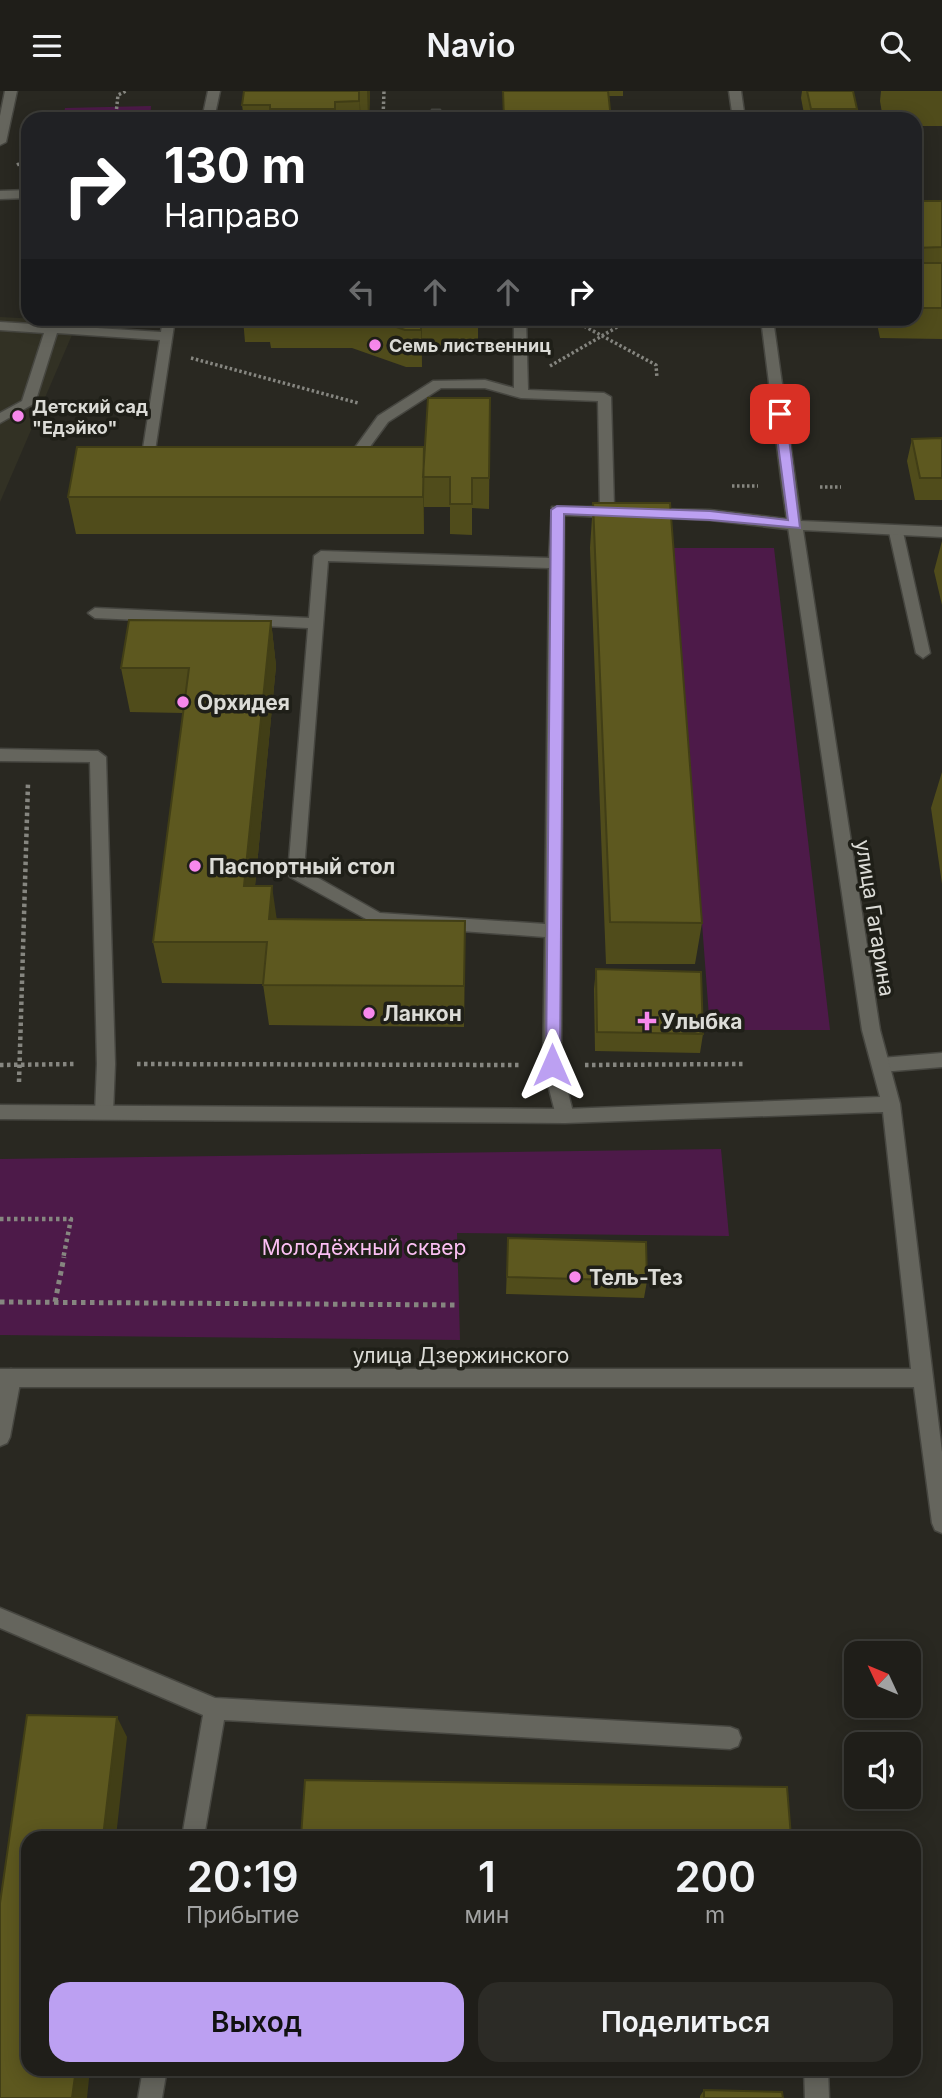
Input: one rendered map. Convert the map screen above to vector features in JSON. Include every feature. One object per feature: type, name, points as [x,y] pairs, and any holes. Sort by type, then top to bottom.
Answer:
[{"type":"street","points":[[0,142],[11,91]]},
{"type":"street","points":[[210,112],[214,91]]},
{"type":"street","points":[[735,91],[738,112]]},
{"type":"street","points":[[0,195],[21,194]]},
{"type":"street","points":[[0,326],[165,336]]},
{"type":"street","points":[[148,461],[167,326]]},
{"type":"street","points":[[520,326],[521,388]]},
{"type":"street","name":"улица Гагарина","points":[[768,326],[871,1030],[891,1104],[922,1378],[942,1523]]},
{"type":"street","points":[[0,419],[28,403],[52,328]]},
{"type":"street","points":[[326,460],[353,460],[383,419],[438,384],[485,384],[604,397],[607,512]]},
{"type":"street","points":[[565,1116],[552,1065],[557,510],[710,515],[795,525],[896,532],[942,531]]},
{"type":"street","points":[[896,532],[923,653]]},
{"type":"street","points":[[552,931],[377,919],[296,873],[321,556],[556,563]]},
{"type":"street","points":[[95,613],[315,623]]},
{"type":"street","points":[[0,755],[98,757],[106,1064],[104,1113]]},
{"type":"street","points":[[880,1065],[942,1060]]},
{"type":"street","points":[[0,1112],[565,1116],[891,1104]]},
{"type":"street","points":[[0,1437],[6,1378]]},
{"type":"street","name":"улица Дзержинского","points":[[6,1378],[922,1378]]},
{"type":"street","points":[[0,1618],[215,1709],[730,1738]]},
{"type":"street","points":[[194,1831],[215,1709]]},
{"type":"street","points":[[150,2098],[154,2076]]},
{"type":"street","points":[[816,2076],[817,2098]]},
{"type":"path","points":[[116,112],[117,93],[126,91]]},
{"type":"path","points":[[383,112],[384,91]]},
{"type":"path","points":[[585,326],[656,365],[657,378]]},
{"type":"path","points":[[521,388],[618,326]]},
{"type":"path","points":[[163,350],[393,413]]},
{"type":"path","points":[[19,1090],[29,756]]},
{"type":"path","points":[[0,1065],[746,1064]]},
{"type":"path","points":[[0,1219],[71,1219],[55,1302]]},
{"type":"path","points":[[0,1301],[459,1305]]},
{"type":"shaded area","name":"Детский сад \"Едэйко\"","points":[[0,317],[21,318],[21,326],[76,326],[0,502]]},
{"type":"green space","points":[[151,106],[151,112],[64,112],[65,108]]},
{"type":"green space","points":[[674,548],[774,548],[830,1030],[710,1030]]},
{"type":"green space","name":"Молодёжный сквер","points":[[721,1149],[729,1236],[457,1233],[460,1340],[0,1335],[0,1159]]},
{"type":"building","points":[[244,91],[359,91],[359,101],[335,102],[335,109],[270,109],[270,105],[242,105]]},
{"type":"building","points":[[503,91],[608,91],[610,112],[504,112]]},
{"type":"building","points":[[807,91],[853,91],[857,109],[811,109]]},
{"type":"building","points":[[922,201],[942,201],[942,247],[922,248]]},
{"type":"building","points":[[922,263],[942,263],[942,308],[922,308]]},
{"type":"building","points":[[393,326],[421,326],[421,330],[405,330]]},
{"type":"building","points":[[428,398],[490,398],[489,478],[472,478],[472,504],[450,504],[450,477],[423,477]]},
{"type":"building","points":[[942,438],[942,478],[920,478],[912,439]]},
{"type":"building","points":[[77,447],[424,447],[423,497],[68,497]]},
{"type":"building","points":[[593,503],[670,503],[702,923],[610,922]]},
{"type":"building","points":[[129,620],[271,621],[244,886],[272,886],[269,919],[465,921],[464,986],[263,985],[267,942],[153,942],[189,668],[121,668]]},
{"type":"building","name":"Улыбка","points":[[596,969],[701,972],[703,1034],[597,1032]]},
{"type":"building","points":[[508,1238],[646,1242],[647,1281],[507,1277]]},
{"type":"building","points":[[27,1715],[117,1717],[104,1831],[21,1831],[21,2076],[75,2076],[72,2098],[0,2098],[0,1903]]},
{"type":"building","points":[[305,1780],[787,1787],[791,1831],[301,1831]]},
{"type":"building","points":[[704,2090],[782,2092],[783,2098],[704,2098]]},
{"type":"place","name":"Семь лиственниц","points":[[375,345]]},
{"type":"place","name":"Детский сад \"Едэйко\"","points":[[18,416]]},
{"type":"place","name":"Орхидея","points":[[183,702]]},
{"type":"place","name":"Паспортный стол","points":[[195,866]]},
{"type":"place","name":"Ланкон","points":[[369,1013]]},
{"type":"place","name":"Улыбка","points":[[647,1021]]},
{"type":"place","name":"Тель-Тез","points":[[575,1277]]},
{"type":"route","points":[[552,1065],[557,510],[710,515],[795,525],[780,414]]}]
